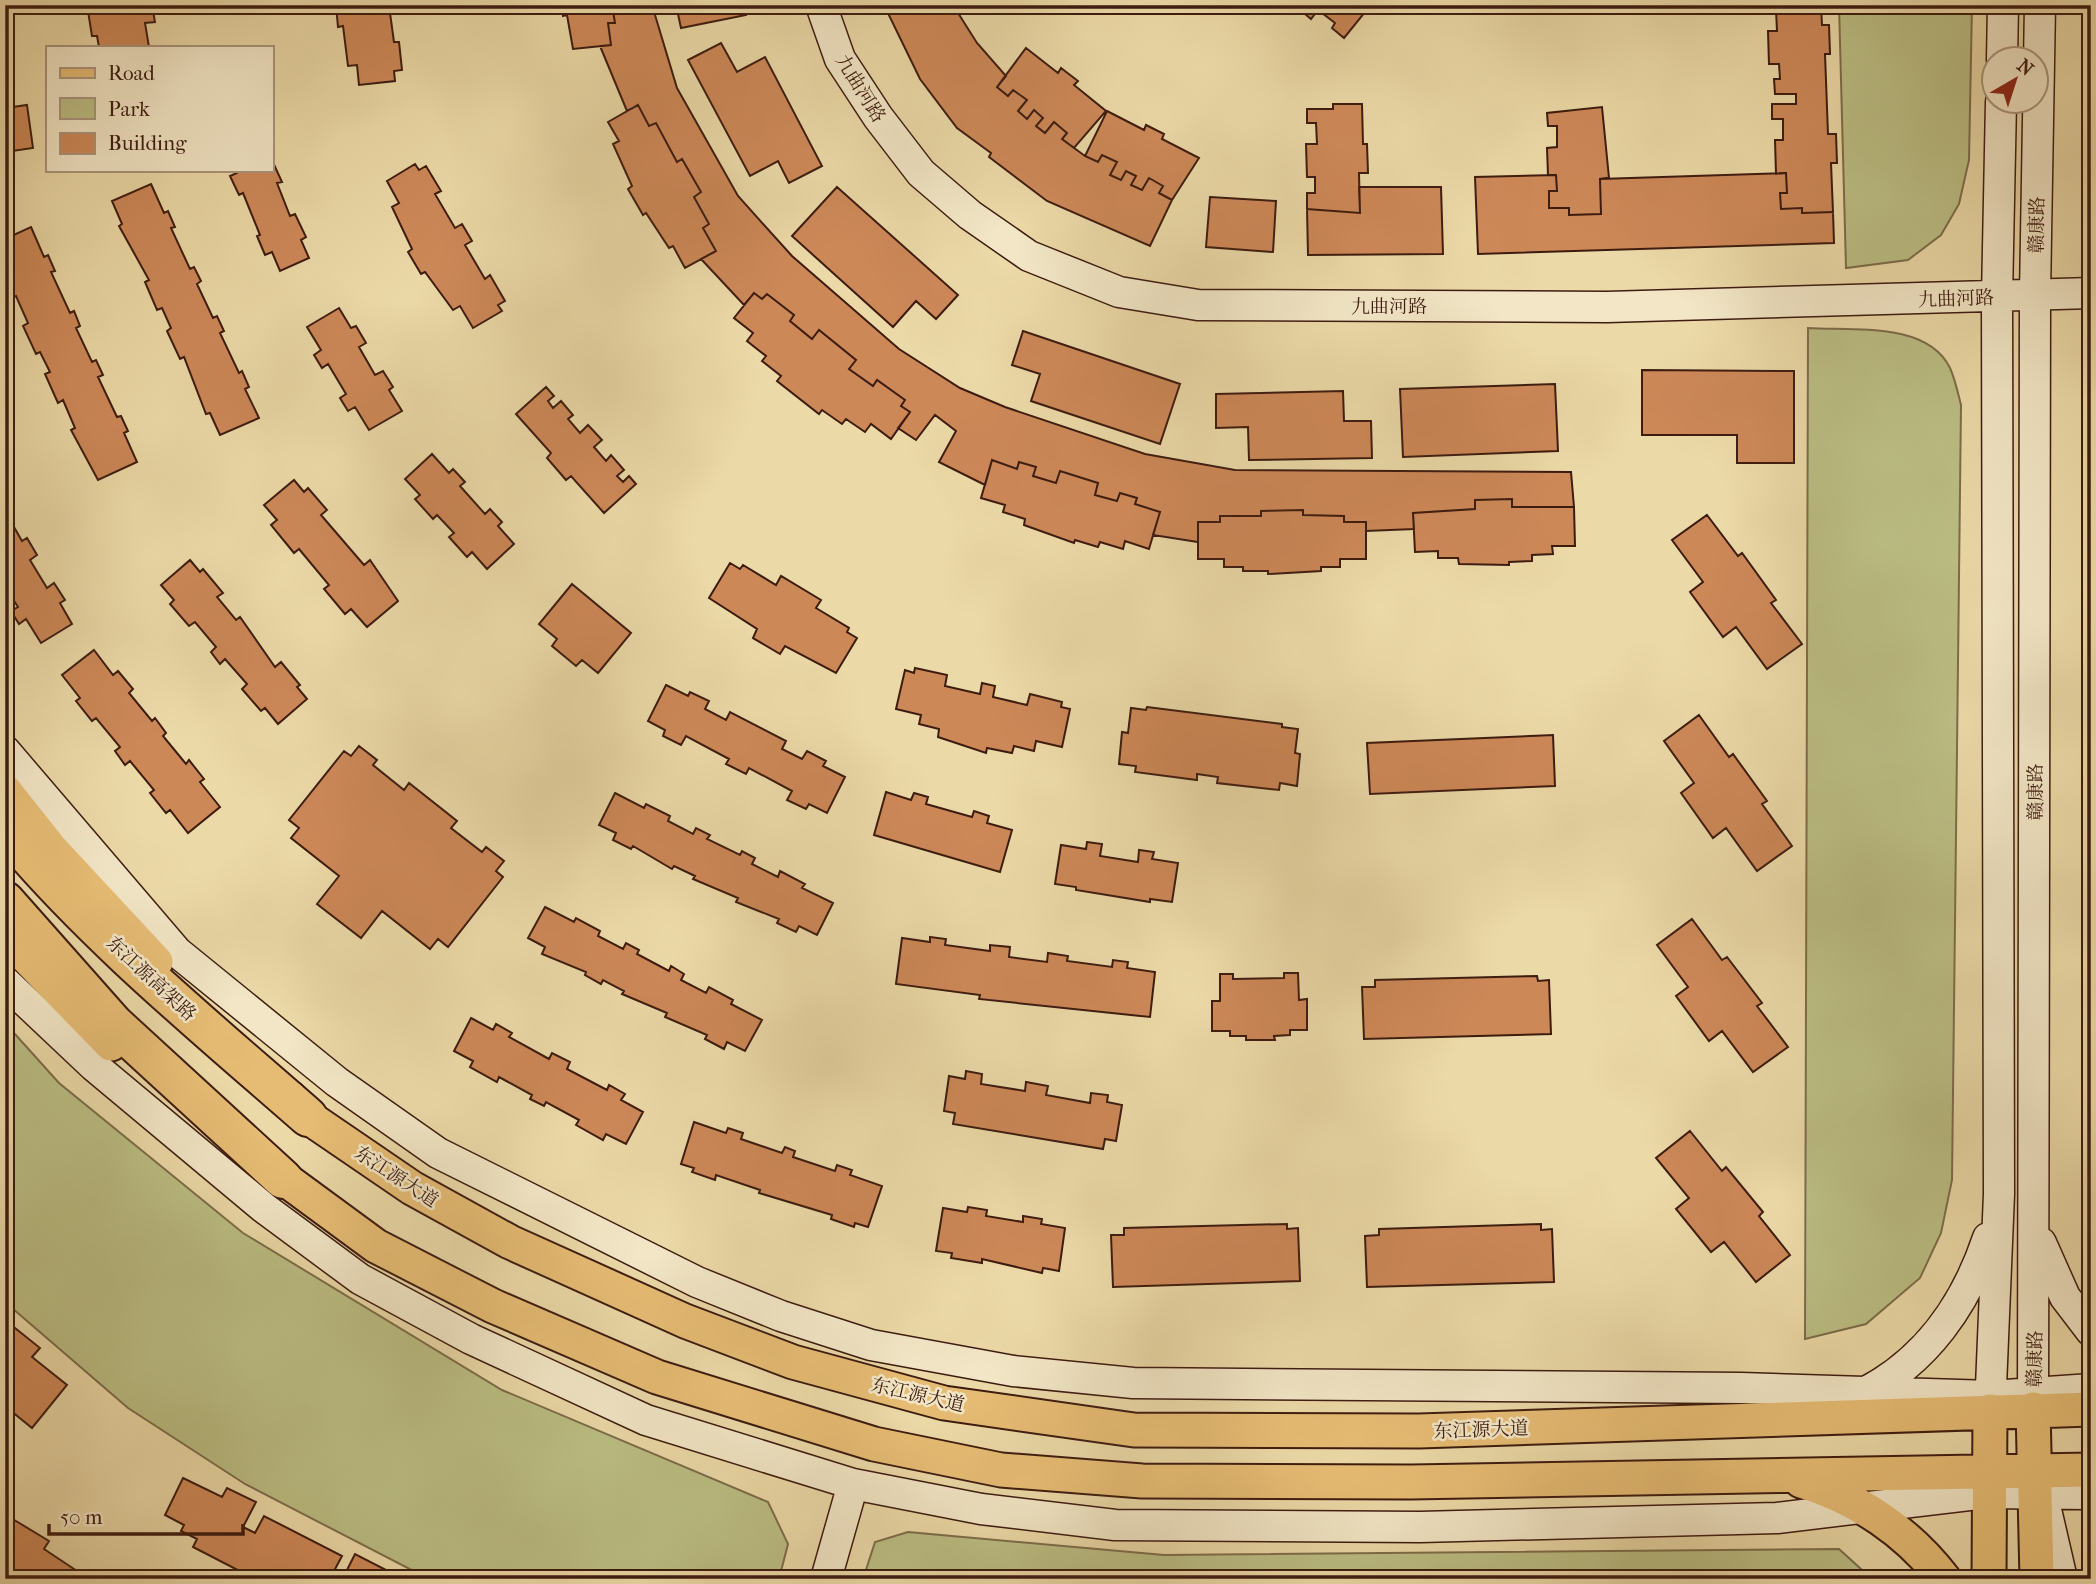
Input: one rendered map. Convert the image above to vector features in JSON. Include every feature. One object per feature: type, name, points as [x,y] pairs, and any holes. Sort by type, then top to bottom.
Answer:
[{"type":"highway","name":"东江源高架路","points":[[5,829],[33,863],[144,974],[308,1117]]},
{"type":"highway","points":[[5,901],[114,1024],[283,1179]]},
{"type":"main road","name":"东江源大道","points":[[5,791],[60,859],[308,1117],[412,1188],[510,1242],[685,1321],[793,1362],[944,1403],[1135,1430],[1419,1431],[1784,1420],[2033,1401],[2091,1409]]},
{"type":"main road","points":[[5,935],[99,1035],[283,1179],[376,1246],[494,1306],[657,1377],[874,1444],[1001,1470],[1142,1481],[1411,1482],[1778,1477],[1989,1485],[2038,1484],[2091,1469]]},
{"type":"main road","name":"赣康路","points":[[2033,1401],[2038,1484],[2038,1579]]},
{"type":"main road","name":"赣康路","points":[[1989,1579],[1991,1403]]},
{"type":"main road","points":[[1778,1477],[1833,1492],[1860,1506],[1915,1546],[1944,1579]]},
{"type":"street","name":"九曲河路","points":[[821,5],[840,59],[877,117],[921,173],[970,215],[1029,256],[1119,292],[1198,304],[1607,307],[2091,293]]},
{"type":"street","points":[[2002,46],[2003,5]]},
{"type":"street","name":"赣康路","points":[[2033,1401],[2036,1220],[2035,294],[2040,5]]},
{"type":"street","name":"赣康路","points":[[1991,1403],[1999,1194],[1997,297],[2001,116]]},
{"type":"street","points":[[5,751],[177,952],[337,1082],[438,1153],[697,1282],[781,1316],[871,1345],[1013,1371],[1133,1383],[1728,1388],[1865,1393],[1991,1403]]},
{"type":"street","points":[[5,982],[94,1066],[147,1111],[264,1208],[360,1279],[471,1339],[646,1420],[853,1485],[981,1509],[1115,1525],[1420,1527],[1777,1518],[1989,1485],[1975,1579]]},
{"type":"street","points":[[1784,1420],[1842,1404],[1865,1393],[1917,1355],[1954,1312],[1979,1263],[1999,1194]]},
{"type":"street","points":[[2036,1220],[2052,1273],[2065,1297],[2091,1331]]},
{"type":"street","points":[[2033,1401],[2091,1389]]},
{"type":"street","points":[[2062,1579],[2038,1484],[2091,1494]]},
{"type":"street","points":[[826,1579],[853,1485]]},
{"type":"green space","points":[[1839,5],[1972,5],[1969,160],[1959,204],[1941,235],[1908,260],[1846,268]]},
{"type":"green space","points":[[1808,328],[1887,332],[1907,335],[1924,342],[1939,353],[1950,368],[1961,405],[1952,1180],[1941,1233],[1920,1278],[1866,1324],[1805,1339]]},
{"type":"green space","points":[[5,1023],[59,1083],[243,1233],[502,1390],[768,1502],[788,1544],[779,1579],[429,1579],[245,1484],[128,1408],[5,1302]]},
{"type":"green space","points":[[908,1532],[1164,1555],[1839,1549],[1872,1579],[863,1579],[875,1542]]},
{"type":"building","points":[[87,5],[152,5],[155,22],[145,23],[149,46],[99,46],[97,36],[92,36]]},
{"type":"building","points":[[336,5],[398,5],[398,11],[390,13],[394,42],[399,42],[402,70],[394,71],[395,81],[359,85],[357,65],[348,66],[343,26],[338,27]]},
{"type":"building","points":[[562,5],[612,5],[615,23],[608,23],[611,45],[573,49],[567,15],[563,16]]},
{"type":"building","points":[[612,5],[652,5],[677,88],[738,196],[792,256],[899,349],[960,388],[1005,407],[1145,454],[1235,470],[1571,472],[1574,507],[1512,507],[1512,499],[1475,500],[1475,509],[1413,513],[1414,529],[1366,531],[1366,522],[1344,522],[1344,516],[1303,515],[1303,510],[1261,511],[1261,516],[1220,516],[1220,522],[1198,522],[1198,542],[1153,535],[1160,512],[1135,504],[1137,498],[1120,493],[1117,501],[1095,495],[1098,483],[1060,471],[1056,483],[1033,476],[1036,467],[1019,462],[1017,469],[992,460],[985,485],[939,462],[956,431],[935,415],[916,440],[898,428],[910,412],[901,406],[905,400],[877,380],[873,386],[849,369],[856,360],[819,330],[812,339],[790,321],[794,315],[767,294],[762,299],[754,293],[744,305],[701,259],[716,251],[703,228],[709,224],[694,197],[701,192],[682,159],[677,162],[656,123],[649,126],[638,105],[627,111],[600,46],[611,45],[608,23],[615,23]]},
{"type":"building","points":[[676,5],[744,5],[746,15],[681,28]]},
{"type":"building","points":[[884,5],[953,5],[977,43],[1006,76],[997,87],[1008,96],[1013,90],[1027,100],[1018,111],[1027,119],[1034,110],[1043,118],[1036,126],[1045,133],[1054,122],[1067,133],[1062,139],[1085,156],[1098,162],[1102,155],[1117,162],[1110,175],[1121,180],[1126,171],[1136,176],[1131,185],[1142,190],[1149,178],[1163,186],[1159,193],[1172,200],[1150,246],[1047,201],[989,157],[991,153],[957,128],[920,79]]},
{"type":"building","points":[[1300,5],[1370,6],[1344,38],[1332,28],[1335,23],[1318,10],[1311,19],[1298,8]]},
{"type":"building","points":[[1765,5],[1821,5],[1822,25],[1829,25],[1830,54],[1825,54],[1828,134],[1836,134],[1837,163],[1831,163],[1833,212],[1802,213],[1802,208],[1781,209],[1780,193],[1787,193],[1786,173],[1776,174],[1775,140],[1783,140],[1783,119],[1772,119],[1772,104],[1796,104],[1796,94],[1775,94],[1774,79],[1780,79],[1779,64],[1769,64],[1768,31],[1777,31],[1776,10],[1765,10]]},
{"type":"building","points":[[721,43],[737,72],[765,57],[822,166],[789,183],[778,161],[750,176],[688,60]]},
{"type":"building","points":[[1026,48],[1058,73],[1061,68],[1078,81],[1074,85],[1106,111],[1074,148],[1062,139],[1067,133],[1054,122],[1045,133],[1036,126],[1043,118],[1034,110],[1027,119],[1018,111],[1027,100],[1013,90],[1008,96],[997,87]]},
{"type":"building","points":[[1333,104],[1362,104],[1363,144],[1367,144],[1368,173],[1359,173],[1360,213],[1307,209],[1307,193],[1315,193],[1315,177],[1307,177],[1306,144],[1317,144],[1316,123],[1307,123],[1307,109],[1333,109]]},
{"type":"building","points":[[27,105],[33,148],[5,152],[5,108]]},
{"type":"building","points":[[638,105],[649,126],[656,123],[677,162],[682,159],[701,192],[694,197],[709,224],[703,228],[716,251],[685,268],[673,246],[669,248],[646,213],[643,215],[628,189],[632,186],[613,144],[619,141],[608,122]]},
{"type":"building","points":[[1602,107],[1609,178],[1600,179],[1601,214],[1569,215],[1569,208],[1549,208],[1549,191],[1557,191],[1556,175],[1548,175],[1547,148],[1557,147],[1557,126],[1548,126],[1547,113]]},
{"type":"building","points":[[1107,111],[1144,130],[1146,125],[1164,134],[1162,139],[1199,158],[1172,200],[1159,193],[1163,186],[1149,178],[1142,190],[1131,185],[1136,176],[1126,171],[1121,180],[1110,175],[1117,162],[1102,155],[1098,162],[1085,156]]},
{"type":"building","points":[[273,162],[282,182],[277,183],[290,216],[295,214],[306,237],[301,240],[309,258],[280,271],[272,252],[265,255],[243,193],[239,195],[230,176],[237,173],[273,172]]},
{"type":"building","points":[[415,164],[419,170],[426,166],[441,191],[435,194],[455,228],[462,224],[472,241],[465,245],[485,279],[490,275],[505,301],[498,305],[502,311],[473,328],[460,306],[453,310],[425,272],[421,274],[408,252],[412,249],[392,207],[399,203],[387,181]]},
{"type":"building","points":[[1786,173],[1787,193],[1780,193],[1781,209],[1802,208],[1802,213],[1833,212],[1834,243],[1478,254],[1475,177],[1556,175],[1557,191],[1549,191],[1549,208],[1569,208],[1569,215],[1601,214],[1600,179]]},
{"type":"building","points":[[151,184],[164,213],[168,211],[175,227],[171,228],[190,269],[194,267],[201,281],[197,284],[213,318],[217,316],[224,331],[220,333],[239,373],[242,371],[249,387],[245,389],[259,418],[220,435],[210,413],[206,414],[184,357],[180,359],[167,331],[171,328],[162,308],[157,310],[145,282],[149,280],[119,226],[122,224],[112,201]]},
{"type":"building","points":[[837,187],[958,295],[936,319],[916,301],[893,327],[792,236]]},
{"type":"building","points":[[1359,187],[1441,187],[1443,254],[1308,255],[1307,209],[1360,213]]},
{"type":"building","points":[[1210,197],[1276,201],[1273,252],[1206,247]]},
{"type":"building","points":[[31,227],[44,257],[48,255],[55,271],[51,272],[70,313],[74,311],[80,326],[76,328],[92,362],[96,360],[103,375],[98,377],[117,417],[121,416],[128,431],[124,433],[137,462],[98,480],[71,430],[75,428],[63,400],[58,403],[45,374],[50,372],[40,352],[36,354],[23,326],[28,323],[16,296],[12,298],[5,283],[5,239]]},
{"type":"building","points":[[754,293],[762,299],[767,294],[794,315],[790,321],[812,339],[819,330],[856,360],[849,369],[873,386],[877,380],[905,400],[901,406],[910,412],[891,439],[871,424],[865,432],[846,419],[842,424],[822,410],[819,414],[777,381],[781,376],[762,361],[766,356],[747,341],[753,333],[734,318]]},
{"type":"building","points":[[339,308],[351,328],[356,326],[366,343],[359,347],[375,375],[383,371],[393,387],[389,390],[402,411],[369,430],[355,407],[348,411],[340,398],[346,394],[328,364],[322,368],[314,355],[321,350],[307,327]]},
{"type":"building","points":[[1023,331],[1180,384],[1160,444],[1031,401],[1040,374],[1012,365]]},
{"type":"building","points":[[1642,370],[1794,371],[1794,463],[1737,463],[1737,435],[1642,435]]},
{"type":"building","points":[[1555,384],[1558,451],[1403,457],[1400,389]]},
{"type":"building","points":[[546,387],[554,396],[548,401],[553,408],[561,401],[573,415],[568,419],[580,433],[588,425],[602,440],[594,447],[606,461],[611,455],[624,470],[617,476],[623,482],[629,476],[636,484],[604,513],[571,476],[566,480],[547,458],[551,453],[516,414]]},
{"type":"building","points":[[1343,391],[1344,421],[1371,421],[1372,458],[1249,460],[1248,427],[1216,428],[1216,394]]},
{"type":"building","points":[[432,454],[449,473],[453,469],[465,482],[460,486],[485,514],[490,509],[502,522],[498,526],[514,544],[487,569],[472,552],[467,557],[449,537],[454,533],[437,515],[433,519],[415,499],[420,495],[405,479]]},
{"type":"building","points":[[992,460],[1017,469],[1019,462],[1036,467],[1033,476],[1056,483],[1060,471],[1098,483],[1095,495],[1117,501],[1120,493],[1137,498],[1135,504],[1160,512],[1149,549],[1125,541],[1123,549],[1100,542],[1098,547],[1075,540],[1074,543],[1024,525],[1025,519],[1003,512],[1005,505],[981,498]]},
{"type":"building","points":[[294,480],[304,492],[308,488],[327,510],[321,515],[364,565],[370,560],[398,601],[367,627],[351,609],[345,614],[324,589],[329,585],[299,549],[294,553],[271,525],[277,520],[264,505]]},
{"type":"building","points":[[1512,499],[1512,507],[1574,507],[1575,546],[1552,546],[1553,554],[1532,555],[1532,561],[1509,562],[1509,565],[1459,564],[1458,558],[1438,558],[1438,551],[1415,552],[1413,513],[1475,509],[1475,500]]},
{"type":"building","points":[[1303,510],[1303,515],[1344,516],[1344,522],[1366,522],[1366,559],[1340,559],[1340,567],[1321,567],[1321,571],[1268,574],[1268,571],[1243,571],[1243,567],[1224,567],[1224,559],[1198,559],[1198,522],[1220,522],[1220,516],[1261,516],[1261,511]]},
{"type":"building","points":[[1707,515],[1738,556],[1742,553],[1776,600],[1771,603],[1802,644],[1767,669],[1736,627],[1723,637],[1690,592],[1703,582],[1672,540]]},
{"type":"building","points":[[10,520],[22,541],[27,538],[37,555],[30,560],[47,588],[54,583],[65,600],[60,603],[72,624],[41,643],[26,619],[19,624],[11,611],[18,607],[5,587],[5,523]]},
{"type":"building","points":[[190,560],[200,572],[203,569],[223,593],[217,597],[236,620],[240,617],[275,667],[281,662],[300,685],[297,687],[307,699],[278,724],[265,708],[261,711],[242,689],[247,684],[225,659],[220,664],[211,652],[216,647],[195,622],[189,626],[170,604],[174,600],[161,585]]},
{"type":"building","points":[[730,563],[740,569],[743,565],[776,585],[781,576],[821,600],[816,608],[849,628],[847,632],[857,638],[836,673],[785,646],[780,654],[753,638],[757,629],[709,598]]},
{"type":"building","points":[[572,584],[631,633],[598,673],[582,660],[576,666],[552,646],[557,639],[539,624]]},
{"type":"building","points":[[94,650],[113,675],[118,671],[133,689],[129,693],[152,721],[155,718],[166,733],[163,736],[186,764],[189,760],[204,779],[200,782],[220,807],[188,833],[170,810],[166,813],[150,793],[154,790],[130,761],[125,765],[115,751],[120,747],[96,718],[92,721],[76,701],[80,698],[62,675]]},
{"type":"building","points":[[915,668],[947,675],[945,686],[980,694],[982,683],[995,686],[993,697],[1027,705],[1030,694],[1062,702],[1061,707],[1070,709],[1062,747],[1036,741],[1034,751],[1014,746],[1012,753],[987,748],[986,753],[938,737],[939,729],[919,724],[921,715],[896,709],[905,670],[914,673]]},
{"type":"building","points":[[666,685],[688,696],[690,692],[709,701],[705,709],[726,720],[730,712],[786,741],[782,749],[802,759],[807,751],[826,761],[823,766],[845,777],[827,813],[809,804],[806,809],[787,800],[792,791],[749,768],[746,774],[726,764],[729,759],[686,736],[681,745],[663,736],[665,730],[648,721]]},
{"type":"building","points":[[1147,707],[1282,724],[1282,727],[1298,729],[1295,753],[1300,754],[1297,786],[1280,783],[1279,790],[1217,783],[1218,777],[1197,774],[1197,780],[1135,772],[1136,766],[1119,764],[1122,732],[1128,733],[1131,708],[1146,710]]},
{"type":"building","points":[[1699,715],[1729,757],[1733,754],[1767,801],[1762,804],[1792,846],[1757,871],[1726,828],[1713,838],[1681,793],[1694,783],[1664,741]]},
{"type":"building","points":[[1553,735],[1555,786],[1370,794],[1367,743]]},
{"type":"building","points":[[359,746],[377,760],[373,765],[404,790],[409,783],[457,821],[451,828],[482,852],[486,847],[504,861],[496,871],[503,877],[448,947],[438,939],[430,949],[382,911],[361,938],[317,904],[339,876],[291,838],[299,828],[289,820],[344,751],[351,756]]},
{"type":"building","points":[[886,792],[911,800],[914,793],[928,797],[926,804],[972,817],[974,811],[989,816],[987,823],[1012,830],[1000,872],[874,835]]},
{"type":"building","points":[[615,793],[644,808],[646,804],[670,816],[668,821],[693,834],[696,828],[710,835],[707,839],[740,855],[742,851],[755,858],[752,864],[778,877],[780,871],[805,884],[802,888],[833,903],[817,935],[799,926],[796,932],[777,923],[779,919],[736,902],[738,898],[693,879],[695,876],[674,866],[672,869],[633,846],[631,849],[613,840],[616,833],[599,825]]},
{"type":"building","points":[[1087,842],[1102,844],[1100,856],[1138,862],[1139,850],[1154,852],[1152,859],[1178,863],[1172,902],[1150,899],[1150,902],[1055,884],[1061,845],[1086,849]]},
{"type":"building","points":[[545,907],[574,922],[576,918],[600,931],[598,936],[623,949],[626,943],[639,950],[637,954],[669,971],[671,966],[684,974],[681,980],[706,993],[709,987],[733,1000],[731,1004],[762,1020],[745,1051],[727,1042],[724,1049],[705,1039],[707,1035],[665,1017],[667,1013],[622,994],[624,991],[603,980],[601,984],[585,975],[586,972],[542,954],[545,947],[528,938]]},
{"type":"building","points":[[1692,919],[1722,960],[1727,957],[1762,1003],[1757,1006],[1788,1047],[1753,1072],[1722,1031],[1709,1041],[1676,996],[1688,987],[1657,945]]},
{"type":"building","points":[[930,937],[946,939],[945,945],[990,951],[990,945],[1010,947],[1009,957],[1047,962],[1048,953],[1068,956],[1067,961],[1112,967],[1113,960],[1128,962],[1127,968],[1155,972],[1150,1017],[979,999],[980,995],[896,984],[902,938],[930,942]]},
{"type":"building","points":[[1284,973],[1298,973],[1299,1000],[1307,999],[1307,1030],[1290,1030],[1290,1035],[1274,1036],[1275,1040],[1246,1040],[1246,1036],[1230,1036],[1230,1031],[1212,1031],[1212,1001],[1220,1001],[1220,974],[1233,974],[1233,979],[1284,978]]},
{"type":"building","points":[[1537,976],[1538,981],[1549,980],[1551,1034],[1364,1039],[1362,987],[1375,987],[1375,980]]},
{"type":"building","points":[[471,1018],[493,1030],[496,1024],[512,1033],[509,1037],[549,1059],[552,1053],[570,1062],[567,1069],[607,1090],[609,1085],[625,1094],[621,1100],[643,1112],[626,1144],[606,1134],[603,1140],[576,1125],[579,1120],[546,1102],[544,1106],[530,1099],[532,1095],[499,1077],[497,1082],[470,1067],[473,1061],[454,1051]]},
{"type":"building","points":[[966,1071],[982,1074],[981,1084],[1025,1091],[1026,1082],[1048,1086],[1046,1095],[1090,1103],[1091,1093],[1108,1095],[1107,1102],[1122,1105],[1116,1141],[1105,1139],[1103,1149],[953,1124],[955,1113],[944,1111],[949,1076],[965,1079]]},
{"type":"building","points":[[694,1122],[726,1133],[728,1128],[743,1133],[741,1139],[782,1153],[785,1147],[795,1151],[793,1157],[835,1171],[837,1165],[852,1170],[850,1175],[882,1186],[868,1227],[855,1223],[854,1227],[831,1219],[832,1215],[759,1193],[760,1190],[716,1175],[715,1180],[692,1172],[694,1168],[681,1164]]},
{"type":"building","points":[[1690,1131],[1722,1171],[1726,1167],[1763,1212],[1759,1216],[1790,1255],[1756,1282],[1724,1242],[1711,1252],[1676,1209],[1689,1198],[1656,1158]]},
{"type":"building","points":[[968,1207],[987,1210],[986,1216],[1023,1222],[1023,1216],[1042,1219],[1041,1224],[1065,1228],[1059,1271],[1043,1268],[1042,1273],[982,1259],[982,1263],[951,1258],[952,1253],[936,1251],[943,1208],[967,1212]]},
{"type":"building","points":[[1287,1224],[1287,1229],[1298,1228],[1300,1281],[1113,1287],[1111,1235],[1124,1235],[1124,1228]]},
{"type":"building","points":[[1541,1224],[1541,1230],[1552,1229],[1554,1282],[1367,1287],[1365,1236],[1379,1235],[1379,1229]]},
{"type":"building","points":[[10,1324],[40,1348],[32,1357],[67,1385],[32,1428],[5,1406],[5,1329]]},
{"type":"building","points":[[183,1478],[222,1497],[227,1488],[256,1502],[243,1527],[255,1533],[264,1516],[342,1556],[334,1571],[344,1576],[355,1554],[388,1571],[385,1579],[255,1579],[193,1547],[197,1539],[181,1531],[184,1525],[165,1515]]},
{"type":"building","points":[[11,1518],[49,1541],[44,1549],[77,1571],[72,1579],[5,1579],[5,1525]]}]
